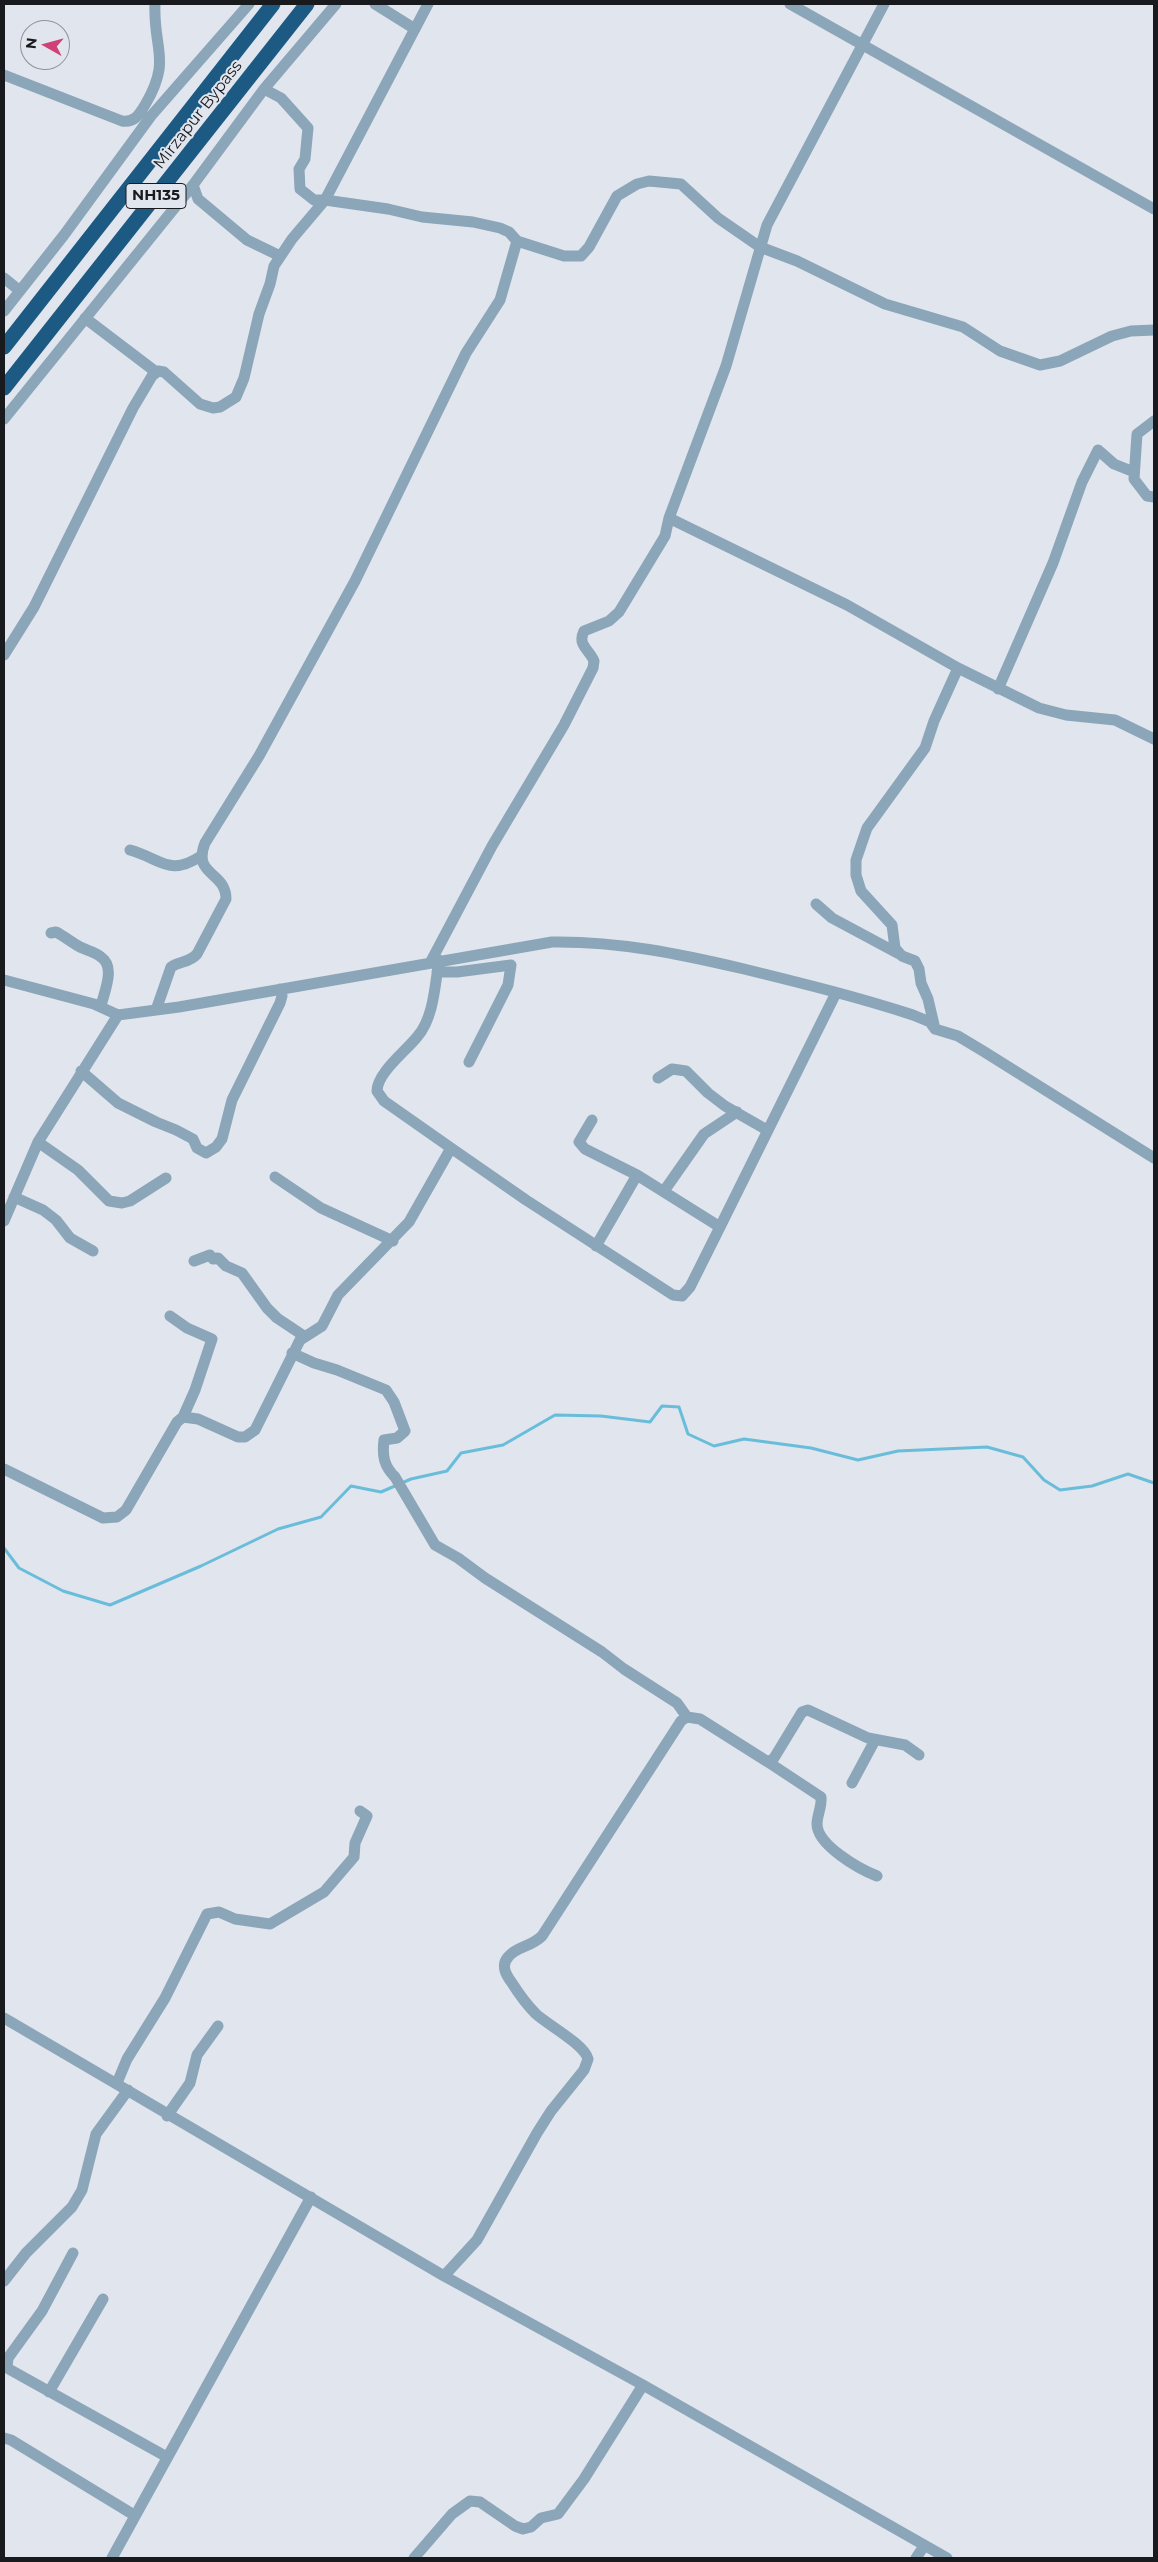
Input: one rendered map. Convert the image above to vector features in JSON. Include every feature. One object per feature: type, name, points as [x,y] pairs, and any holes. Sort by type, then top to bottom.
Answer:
[{"type":"highway","name":"NH135","points":[[4,347],[273,4]]},
{"type":"highway","name":"Mirzapur Bypass","points":[[4,388],[307,4]]},
{"type":"street","points":[[4,76],[122,122],[130,122],[139,115],[159,78],[161,61],[155,19],[155,4]]},
{"type":"street","points":[[4,311],[64,236],[151,116],[249,4]]},
{"type":"street","points":[[4,419],[193,185],[264,89],[336,4]]},
{"type":"street","points":[[375,4],[415,29]]},
{"type":"street","points":[[85,318],[156,372],[164,372],[200,404],[213,408],[220,407],[236,396],[244,378],[259,314],[270,284],[274,266],[325,200],[428,4]]},
{"type":"street","points":[[790,4],[1154,208]]},
{"type":"street","points":[[836,994],[828,1005],[690,1287],[682,1296],[673,1295],[596,1246],[384,1101],[377,1091],[379,1080],[422,1031],[429,1013],[435,965],[492,846],[564,725],[593,668],[594,661],[582,646],[584,632],[609,621],[619,612],[665,536],[669,518],[726,366],[760,247],[774,212],[827,115],[854,57],[863,46],[884,4]]},
{"type":"street","points":[[264,89],[281,98],[308,128],[305,159],[299,169],[300,189],[314,200],[388,209],[422,217],[473,222],[509,232],[517,241],[564,256],[581,256],[589,247],[617,196],[637,184],[650,181],[681,184],[718,218],[760,247],[797,261],[885,304],[962,327],[1000,351],[1040,365],[1060,361],[1112,336],[1131,331],[1154,330]]},
{"type":"street","points":[[193,185],[198,199],[247,240],[280,256]]},
{"type":"street","points":[[156,1010],[171,967],[176,963],[192,960],[197,954],[226,899],[225,888],[205,868],[201,856],[205,843],[259,756],[355,581],[466,353],[500,300],[517,241]]},
{"type":"street","points":[[4,278],[20,291]]},
{"type":"street","points":[[4,655],[34,607],[133,408],[156,372]]},
{"type":"street","points":[[1154,421],[1137,434],[1134,472],[1134,479],[1145,494],[1154,497]]},
{"type":"street","points":[[998,689],[1053,564],[1082,482],[1098,450],[1114,464],[1134,472]]},
{"type":"street","points":[[669,518],[847,605],[958,668],[1048,712],[1115,720],[1154,740]]},
{"type":"street","points":[[902,956],[895,948],[892,925],[861,890],[856,875],[856,860],[867,828],[925,748],[934,721],[958,668]]},
{"type":"street","points":[[130,850],[175,867],[188,864],[201,856]]},
{"type":"street","points":[[816,904],[832,918],[902,956],[915,961],[928,999],[935,1029]]},
{"type":"street","points":[[51,933],[56,932],[63,935],[106,962],[108,974],[101,1006]]},
{"type":"street","points":[[4,980],[101,1006],[118,1015],[435,965],[552,942],[605,942],[665,952],[913,1015],[930,1022],[935,1029],[958,1036],[984,1051],[1154,1158]]},
{"type":"street","points":[[435,965],[457,972],[511,965],[508,985],[469,1062]]},
{"type":"street","points":[[81,1071],[118,1103],[193,1139],[197,1148],[206,1153],[216,1147],[222,1139],[232,1100],[280,1003],[282,996],[280,989]]},
{"type":"street","points":[[4,1221],[38,1142],[61,1109],[81,1071],[118,1015]]},
{"type":"street","points":[[658,1078],[672,1069],[686,1071],[708,1093],[767,1130]]},
{"type":"street","points":[[664,1191],[704,1134],[737,1112]]},
{"type":"street","points":[[592,1120],[580,1142],[585,1149],[637,1175],[720,1227]]},
{"type":"street","points":[[38,1142],[78,1170],[109,1201],[122,1203],[130,1201],[166,1178]]},
{"type":"street","points":[[183,1417],[198,1419],[238,1437],[250,1435],[255,1430],[292,1353],[304,1336],[322,1326],[338,1295],[409,1222],[451,1148]]},
{"type":"street","points":[[596,1246],[637,1175]]},
{"type":"street","points":[[275,1177],[321,1208],[393,1240]]},
{"type":"street","points":[[14,1197],[43,1210],[56,1220],[70,1238],[93,1251]]},
{"type":"street","points":[[194,1261],[210,1255],[213,1259],[218,1258],[226,1266],[242,1273],[267,1308],[277,1318],[304,1336]]},
{"type":"street","points":[[4,1469],[103,1518],[117,1517],[126,1510],[169,1435],[183,1417],[195,1390],[212,1339],[187,1328],[170,1316]]},
{"type":"street","points":[[292,1353],[386,1390],[394,1402],[405,1431],[396,1438],[384,1440],[382,1454],[388,1469],[396,1477],[435,1545],[602,1652],[624,1669],[677,1703],[687,1717]]},
{"type":"street","points":[[768,1762],[774,1758],[802,1712],[806,1710],[830,1719],[873,1740],[894,1741],[905,1745],[919,1755]]},
{"type":"street","points":[[444,2276],[477,2240],[537,2133],[551,2111],[584,2070],[588,2059],[583,2050],[548,2024],[524,2002],[506,1974],[504,1965],[508,1956],[519,1949],[534,1944],[542,1936],[681,1721],[687,1717],[700,1719],[822,1797],[817,1824],[819,1833],[827,1845],[866,1872],[877,1876]]},
{"type":"street","points":[[852,1783],[874,1742],[873,1740]]},
{"type":"street","points":[[117,2084],[127,2059],[165,1998],[207,1914],[219,1912],[234,1919],[270,1924],[324,1892],[354,1858],[355,1843],[366,1816],[360,1810]]},
{"type":"street","points":[[4,2018],[128,2090],[168,2116],[311,2197],[444,2276],[644,2385],[947,2558]]},
{"type":"street","points":[[168,2116],[190,2083],[197,2055],[218,2026]]},
{"type":"street","points":[[4,2280],[26,2253],[72,2207],[82,2190],[96,2134],[128,2090]]},
{"type":"street","points":[[112,2558],[311,2197]]},
{"type":"street","points":[[73,2253],[42,2312],[6,2362],[10,2371],[167,2457]]},
{"type":"street","points":[[49,2392],[103,2299]]},
{"type":"street","points":[[414,2558],[452,2514],[470,2501],[480,2502],[523,2529],[531,2526],[541,2518],[558,2514],[584,2479],[644,2385]]},
{"type":"street","points":[[4,2438],[11,2440],[134,2515]]},
{"type":"street","points":[[916,2558],[924,2546]]},
{"type":"waterway","points":[[4,1548],[19,1568],[63,1591],[110,1605],[201,1566],[278,1529],[321,1517],[351,1486],[381,1492],[411,1479],[447,1471],[461,1453],[503,1445],[555,1415],[601,1416],[650,1422],[662,1406],[679,1407],[688,1434],[714,1446],[744,1439],[811,1448],[858,1460],[898,1451],[987,1447],[1023,1457],[1044,1480],[1060,1490],[1092,1486],[1128,1474],[1154,1483]]}]
